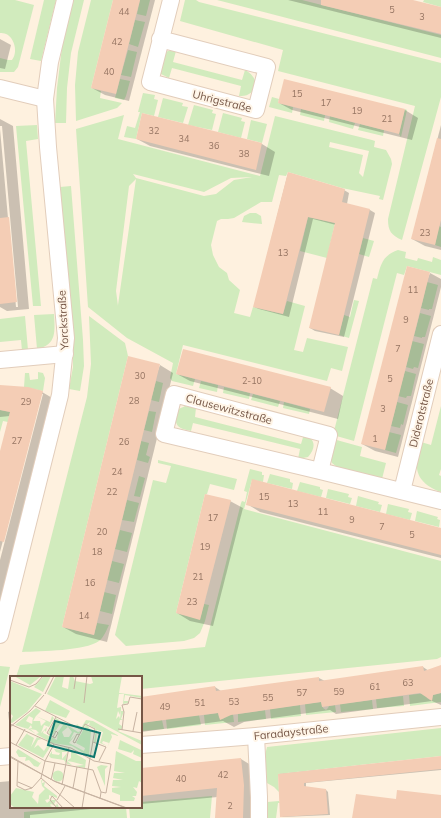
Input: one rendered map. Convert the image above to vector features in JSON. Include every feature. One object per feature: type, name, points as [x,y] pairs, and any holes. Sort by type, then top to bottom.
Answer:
[{"type":"street","name":"Yorckstraße","points":[[0,635],[60,395],[65,354],[66,338],[48,147],[45,99],[50,62],[65,0]]},
{"type":"street","name":"Uhrigstraße","points":[[160,39],[267,67],[256,110],[150,82],[160,39],[171,0]]},
{"type":"street","points":[[0,88],[45,99]]},
{"type":"street","name":"Diderotstraße","points":[[402,492],[441,334]]},
{"type":"street","points":[[0,360],[65,354]]},
{"type":"street","name":"Clausewitzstraße","points":[[320,471],[329,435],[174,394],[164,434],[441,501]]},
{"type":"street","name":"Faradaystraße","points":[[142,745],[256,736],[441,717]]},
{"type":"street","points":[[256,736],[259,818]]},
{"type":"street","points":[[0,757],[10,756]]},
{"type":"green space","points":[[0,0],[15,0],[34,5],[18,67],[14,72],[0,72],[0,58],[12,60],[15,54],[15,46],[9,36],[4,33],[0,33]]},
{"type":"green space","points":[[44,0],[56,0],[41,61],[30,59]]},
{"type":"green space","points":[[73,0],[84,0],[71,53],[67,88],[66,123],[55,123],[57,88],[62,47]]},
{"type":"green space","points":[[91,0],[113,0],[91,88],[101,91],[100,98],[122,103],[117,108],[76,121],[75,85],[78,52]]},
{"type":"green space","points":[[140,0],[150,0],[146,16],[137,14]]},
{"type":"green space","points":[[185,0],[196,0],[441,63],[441,97],[402,240],[391,232],[388,219],[415,106],[278,71],[283,50],[180,21]]},
{"type":"green space","points":[[217,0],[302,0],[441,35],[441,58]]},
{"type":"green space","points":[[424,0],[441,0],[441,7],[423,2]]},
{"type":"green space","points":[[135,20],[145,22],[138,47],[129,44]]},
{"type":"green space","points":[[128,50],[137,52],[131,77],[121,75]]},
{"type":"green space","points":[[168,51],[176,51],[173,62],[242,80],[245,70],[254,78],[256,85],[255,88],[248,95],[239,96],[241,86],[172,68],[169,78],[161,74],[157,69],[163,54]]},
{"type":"green space","points":[[120,79],[130,81],[124,100],[115,98]]},
{"type":"green space","points":[[143,93],[155,95],[154,99],[158,100],[154,116],[142,113],[136,139],[124,137],[127,126],[135,128],[140,112],[138,112]]},
{"type":"green space","points":[[272,97],[279,99],[278,103],[293,107],[292,113],[269,107]]},
{"type":"green space","points":[[163,98],[183,103],[182,106],[188,107],[183,123],[158,117]]},
{"type":"green space","points":[[194,105],[213,110],[212,113],[216,114],[212,130],[188,125]]},
{"type":"green space","points":[[301,109],[325,115],[324,121],[300,115]]},
{"type":"green space","points":[[405,109],[407,110],[401,137],[399,134]]},
{"type":"green space","points":[[223,113],[242,118],[241,121],[245,122],[241,138],[218,132]]},
{"type":"green space","points":[[124,115],[118,139],[260,176],[275,116],[372,140],[375,141],[374,147],[386,150],[392,164],[383,200],[379,199],[380,196],[342,188],[288,172],[286,176],[279,175],[272,202],[261,202],[234,218],[221,219],[217,221],[211,245],[213,255],[219,267],[227,273],[229,280],[240,290],[234,313],[250,317],[253,307],[283,314],[287,301],[305,306],[294,350],[303,352],[307,338],[348,347],[342,371],[331,368],[327,381],[183,345],[176,374],[195,379],[193,386],[172,381],[170,378],[173,363],[127,338],[88,307],[76,129]],"holes":[[[330,142],[369,151],[363,177],[359,173],[363,155],[329,147]],[[133,174],[204,192],[231,178],[252,177],[234,180],[216,194],[204,196],[136,178]],[[136,179],[118,306],[116,291],[129,186]]]},
{"type":"green space","points":[[330,116],[355,123],[353,129],[329,122]]},
{"type":"green space","points":[[251,120],[267,124],[262,143],[247,139]]},
{"type":"green space","points":[[360,124],[384,130],[383,136],[358,130]]},
{"type":"green space","points":[[37,125],[38,139],[26,141],[41,306],[33,306],[16,126]]},
{"type":"green space","points":[[71,186],[83,340],[84,366],[80,391],[69,389],[73,367],[73,341],[60,187]]},
{"type":"green space","points":[[250,213],[256,213],[261,216],[262,224],[242,222],[244,216]]},
{"type":"green space","points":[[308,217],[335,223],[327,258],[300,251]]},
{"type":"green space","points":[[439,226],[441,227],[441,247],[435,245]]},
{"type":"green space","points":[[363,238],[374,241],[369,257],[359,254]]},
{"type":"green space","points":[[398,250],[406,252],[405,258],[417,261],[418,258],[432,262],[433,257],[441,260],[441,275],[407,266],[404,275],[397,273],[354,441],[333,435],[373,278],[377,279],[381,265],[385,258]]},
{"type":"green space","points":[[427,282],[438,285],[432,309],[429,310],[421,308]]},
{"type":"green space","points":[[354,300],[359,301],[349,338],[339,335],[344,315],[350,317]]},
{"type":"green space","points":[[420,313],[431,316],[425,337],[422,338],[414,336]]},
{"type":"green space","points":[[54,314],[55,326],[51,341],[44,347],[37,349],[34,315]]},
{"type":"green space","points":[[25,316],[28,350],[22,351],[21,340],[0,342],[0,319]]},
{"type":"green space","points":[[89,316],[125,343],[128,356],[62,627],[94,635],[97,623],[109,625],[105,634],[99,641],[84,647],[62,650],[22,652],[87,397],[91,364]]},
{"type":"green space","points":[[412,341],[424,344],[418,368],[414,367],[413,369],[406,367]]},
{"type":"green space","points":[[405,371],[416,374],[411,396],[407,396],[406,398],[398,396]]},
{"type":"green space","points":[[38,372],[43,373],[45,378],[43,391],[24,387],[25,373],[29,373],[30,380],[38,379]]},
{"type":"green space","points":[[156,381],[163,383],[159,402],[151,400]]},
{"type":"green space","points":[[201,381],[218,385],[217,392],[199,388]]},
{"type":"green space","points":[[224,387],[250,393],[249,399],[223,393]]},
{"type":"green space","points":[[253,394],[280,401],[278,407],[251,400]]},
{"type":"green space","points":[[284,402],[310,409],[309,414],[283,408]]},
{"type":"green space","points":[[397,402],[408,405],[403,425],[401,424],[400,428],[391,426]]},
{"type":"green space","points":[[185,406],[196,408],[195,417],[301,444],[304,434],[313,441],[314,444],[311,454],[308,457],[298,459],[300,449],[193,423],[191,431],[181,428],[176,422],[176,417],[179,409]]},
{"type":"green space","points":[[441,406],[441,469],[439,475],[441,476],[441,492],[432,488],[421,479],[417,470],[417,465],[421,442],[431,445]]},
{"type":"green space","points":[[0,410],[10,412],[8,422],[3,421],[0,432]]},
{"type":"green space","points":[[149,411],[156,412],[152,432],[144,430]]},
{"type":"green space","points":[[389,432],[401,435],[396,453],[385,450]]},
{"type":"green space","points":[[333,439],[362,447],[360,456],[386,463],[382,479],[337,467],[332,463],[330,458]]},
{"type":"green space","points":[[141,441],[149,443],[146,455],[150,457],[148,463],[137,460]]},
{"type":"green space","points":[[158,460],[237,479],[234,490],[210,484],[207,494],[205,494],[176,613],[200,619],[204,604],[209,605],[200,633],[194,638],[184,641],[126,646],[115,635],[153,480],[166,483],[171,466],[158,463]]},
{"type":"green space","points":[[250,469],[262,472],[262,475],[264,475],[263,482],[252,480],[244,509],[441,561],[441,657],[437,659],[142,689],[142,676],[16,676],[20,665],[205,647],[241,503],[242,501],[245,502],[247,492],[244,491]]},
{"type":"green space","points":[[270,474],[290,479],[290,482],[293,483],[292,489],[267,483]]},
{"type":"green space","points":[[139,476],[145,478],[140,497],[134,496]]},
{"type":"green space","points":[[300,482],[320,487],[320,489],[323,490],[321,497],[297,491]]},
{"type":"green space","points":[[328,489],[349,494],[348,497],[352,498],[350,504],[326,498]]},
{"type":"green space","points":[[358,496],[379,502],[378,504],[382,505],[380,512],[356,506]]},
{"type":"green space","points":[[127,500],[139,503],[134,522],[122,520]]},
{"type":"green space","points":[[388,504],[409,509],[408,512],[412,513],[410,520],[386,514]]},
{"type":"green space","points":[[417,511],[438,517],[437,519],[440,520],[439,527],[415,521]]},
{"type":"green space","points":[[120,530],[132,533],[127,552],[115,549]]},
{"type":"green space","points":[[112,561],[124,564],[119,583],[107,580]]},
{"type":"green space","points":[[104,592],[116,595],[112,614],[100,611]]},
{"type":"green space","points":[[0,666],[10,667],[0,707]]},
{"type":"green space","points":[[426,693],[427,698],[430,700],[432,699],[433,695],[441,693],[441,702],[410,706],[409,695]]},
{"type":"green space","points":[[403,696],[404,706],[377,708],[376,699]]},
{"type":"green space","points":[[372,700],[373,709],[341,712],[340,704]]},
{"type":"green space","points":[[321,702],[323,708],[326,710],[329,706],[335,705],[336,712],[306,715],[305,704]]},
{"type":"green space","points":[[300,705],[301,716],[271,719],[270,709]]},
{"type":"green space","points":[[265,710],[266,719],[238,722],[238,714]]},
{"type":"green space","points":[[218,713],[219,718],[222,719],[225,715],[233,714],[234,722],[205,725],[204,715]]},
{"type":"green space","points":[[199,715],[201,725],[167,729],[166,719]]},
{"type":"green space","points":[[162,720],[164,729],[142,731],[142,723]]},
{"type":"green space","points":[[441,728],[441,756],[278,774],[279,792],[267,783],[265,755],[267,747]]},
{"type":"green space","points":[[212,796],[210,818],[130,818],[129,808],[142,808],[142,802]]},
{"type":"green space","points":[[279,801],[280,803],[278,803],[276,818],[266,818],[267,802]]},
{"type":"green space","points":[[70,808],[126,808],[127,818],[24,818],[24,812]]},
{"type":"building","points":[[113,0],[140,0],[116,94],[91,88]]},
{"type":"building","points":[[321,0],[413,0],[441,7],[441,34],[321,5]]},
{"type":"building","points":[[284,79],[405,109],[399,134],[278,103]]},
{"type":"building","points":[[142,113],[262,143],[256,170],[136,139]]},
{"type":"building","points":[[437,138],[441,139],[441,220],[435,245],[411,239]]},
{"type":"building","points":[[288,172],[345,189],[342,202],[370,209],[339,335],[309,328],[335,223],[308,217],[283,314],[253,307]]},
{"type":"building","points":[[9,217],[17,302],[0,304],[0,218]]},
{"type":"building","points":[[407,266],[430,272],[385,450],[361,444]]},
{"type":"building","points":[[183,349],[331,387],[324,412],[176,374]]},
{"type":"building","points":[[128,356],[160,364],[94,635],[62,627]]},
{"type":"building","points":[[0,385],[28,387],[43,391],[4,542],[0,541],[0,451],[10,412],[0,410]]},
{"type":"building","points":[[252,479],[441,528],[441,555],[246,505]]},
{"type":"building","points":[[205,494],[231,500],[200,620],[176,613]]},
{"type":"building","points":[[441,665],[441,693],[433,695],[432,701],[420,693],[322,707],[321,702],[231,715],[220,720],[218,713],[142,723],[142,697],[215,686],[216,691],[319,677],[319,681],[423,666],[424,671]]},
{"type":"building","points":[[441,756],[441,769],[304,783],[304,786],[326,789],[328,814],[280,817],[278,774]]},
{"type":"building","points":[[241,758],[244,785],[243,818],[215,818],[217,788],[142,796],[142,768]]},
{"type":"building","points":[[397,790],[441,795],[441,818],[352,818],[356,794],[396,799]]}]
